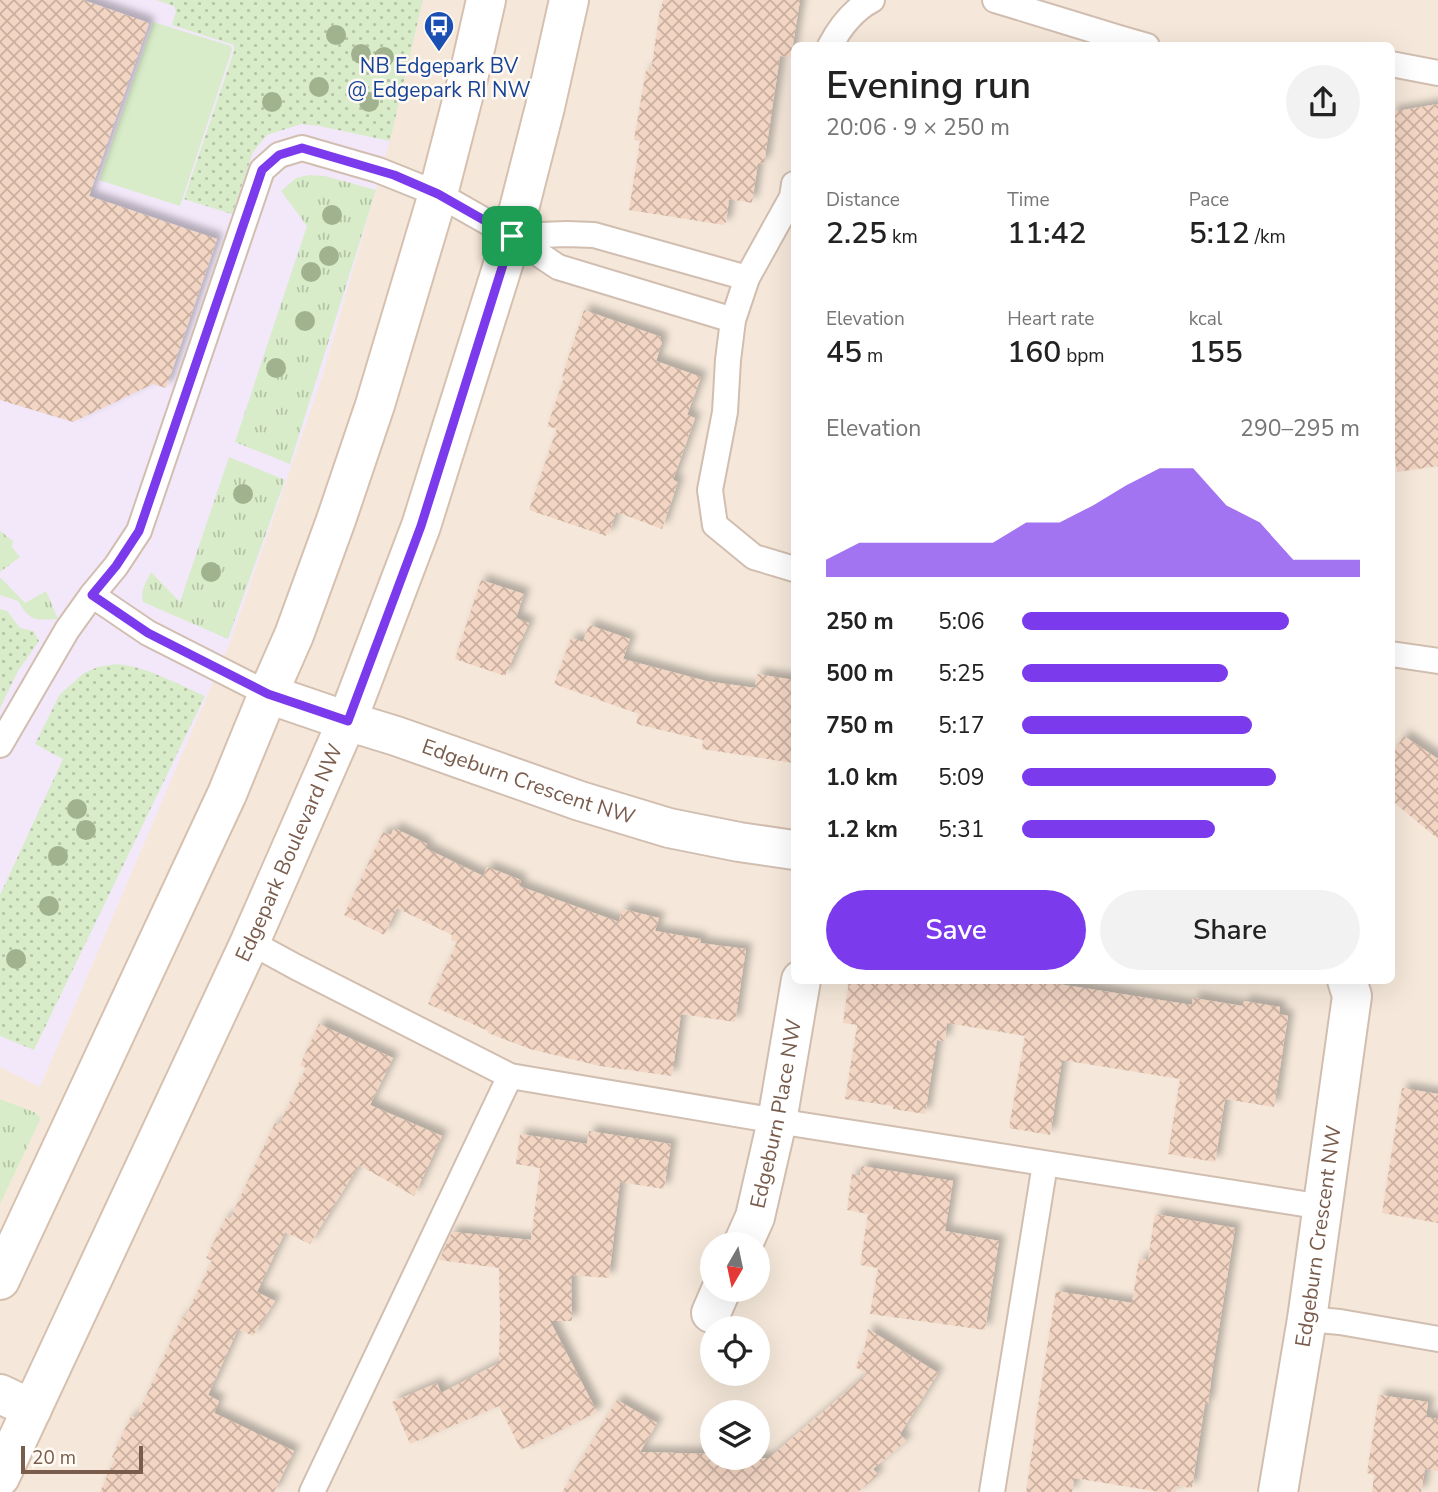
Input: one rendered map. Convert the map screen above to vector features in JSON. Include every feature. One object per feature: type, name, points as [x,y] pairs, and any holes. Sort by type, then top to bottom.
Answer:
[{"type":"street","points":[[0,1280],[227,794],[294,635],[375,405],[438,194],[486,0]]},
{"type":"street","name":"Edgepark Boulevard NW","points":[[0,1477],[16,1401],[250,942],[348,721],[421,526],[512,236],[569,0]]},
{"type":"street","name":"Edgeburn Crescent NW","points":[[268,694],[580,801],[669,828],[791,850]]},
{"type":"street","name":"Edgeburn Place NW","points":[[748,1232],[755,1217],[777,1121],[800,984]]},
{"type":"street","name":"Edgeburn Crescent NW","points":[[1278,1492],[1323,1207],[1352,996],[1348,984]]},
{"type":"lane","points":[[832,42],[839,29],[861,5],[872,0]]},
{"type":"lane","points":[[995,0],[1133,42]]},
{"type":"lane","points":[[1395,65],[1438,73]]},
{"type":"lane","points":[[0,745],[66,630],[116,566],[139,531],[262,170],[279,155],[302,148],[386,172],[438,194],[512,236],[558,267],[733,320]]},
{"type":"lane","points":[[791,199],[747,278],[733,320],[725,412],[710,491],[715,525],[754,557],[791,568]]},
{"type":"lane","points":[[512,236],[594,235],[747,278]]},
{"type":"lane","points":[[92,595],[148,633],[268,694]]},
{"type":"lane","points":[[1395,655],[1438,661]]},
{"type":"lane","points":[[250,942],[510,1076],[1323,1207]]},
{"type":"lane","points":[[312,1492],[510,1076]]},
{"type":"lane","points":[[992,1492],[1045,1164]]},
{"type":"lane","points":[[1307,1319],[1438,1339]]},
{"type":"shaded area","points":[[0,0],[1438,0],[1438,1492],[0,1492]]},
{"type":"shaded area","points":[[0,0],[423,0],[390,141],[322,378],[231,640],[40,1087],[0,1067]]},
{"type":"green space","points":[[156,0],[423,0],[390,141],[301,124],[267,135],[253,152],[232,214],[184,199],[234,45],[172,25],[176,11],[174,6]]},
{"type":"green space","points":[[153,22],[231,46],[232,50],[180,206],[99,180]]},
{"type":"green space","points":[[325,176],[376,190],[290,464],[235,442],[307,226],[281,191],[296,178]]},
{"type":"green space","points":[[229,457],[285,480],[228,639],[143,602],[142,594],[151,572],[180,602]]},
{"type":"green space","points":[[0,531],[13,541],[12,547],[20,557],[0,572]]},
{"type":"green space","points":[[0,577],[25,603],[46,591],[58,619],[34,618],[26,613],[18,601],[0,595]]},
{"type":"green space","points":[[0,609],[7,611],[20,628],[34,631],[39,641],[18,671],[0,708]]},
{"type":"green space","points":[[117,664],[151,672],[205,696],[34,1050],[0,1036],[0,895],[63,759],[35,744],[60,694],[84,673],[98,667]]},
{"type":"green space","points":[[0,1099],[34,1112],[41,1118],[0,1204]]},
{"type":"building","points":[[0,0],[83,0],[149,23],[89,196],[217,239],[166,388],[153,384],[73,422],[0,400]]},
{"type":"building","points":[[663,0],[800,0],[793,42],[791,42],[791,57],[780,56],[764,164],[758,163],[752,203],[729,199],[724,225],[629,210],[640,141],[634,140],[646,70],[651,71]]},
{"type":"building","points":[[1438,104],[1438,466],[1397,472],[1395,458],[1395,111]]},
{"type":"building","points":[[584,310],[661,337],[656,361],[701,377],[687,415],[695,418],[673,480],[678,482],[662,529],[616,512],[606,536],[529,510],[557,428],[547,427]]},
{"type":"building","points":[[481,580],[524,594],[516,618],[529,623],[505,676],[455,659]]},
{"type":"building","points":[[589,625],[630,639],[623,659],[706,681],[755,688],[757,674],[791,680],[791,763],[702,749],[703,740],[636,724],[639,714],[554,684],[571,638],[583,642]]},
{"type":"building","points":[[1404,736],[1438,759],[1438,839],[1395,803],[1395,750]]},
{"type":"building","points":[[394,828],[427,844],[425,848],[483,876],[487,867],[521,880],[519,886],[619,922],[622,909],[659,918],[655,931],[701,939],[700,943],[746,949],[735,1022],[681,1014],[672,1076],[600,1066],[530,1049],[488,1033],[428,1004],[457,942],[451,940],[452,935],[397,908],[384,935],[344,915],[383,832],[391,835]]},
{"type":"building","points":[[848,984],[1058,984],[1192,1005],[1193,998],[1243,1006],[1244,1001],[1280,1007],[1279,1014],[1288,1016],[1274,1107],[1225,1099],[1215,1162],[1168,1154],[1180,1079],[1062,1060],[1050,1135],[1009,1128],[1025,1036],[947,1023],[945,1041],[937,1040],[925,1114],[845,1099],[857,1025],[843,1023]]},
{"type":"building","points":[[319,1024],[393,1058],[370,1105],[442,1136],[414,1196],[359,1165],[310,1244],[285,1232],[257,1292],[275,1301],[253,1336],[238,1329],[208,1395],[219,1401],[214,1413],[294,1451],[274,1492],[100,1492],[115,1458],[112,1457],[131,1416],[136,1418],[182,1317],[185,1318],[212,1261],[206,1258],[226,1217],[230,1219],[275,1123],[279,1125],[306,1068],[300,1065]]},
{"type":"building","points":[[1402,1088],[1438,1094],[1438,1223],[1382,1213]]},
{"type":"building","points":[[589,1131],[671,1144],[664,1189],[620,1182],[609,1278],[571,1275],[572,1321],[550,1321],[597,1412],[521,1450],[499,1406],[410,1444],[392,1402],[437,1383],[441,1393],[499,1363],[499,1268],[439,1260],[452,1232],[531,1240],[540,1168],[516,1164],[520,1134],[587,1144]]},
{"type":"building","points":[[861,1166],[953,1181],[945,1231],[999,1241],[985,1330],[870,1314],[878,1268],[860,1265],[868,1214],[847,1210],[852,1174],[860,1176]]},
{"type":"building","points":[[1155,1214],[1235,1228],[1192,1488],[1177,1486],[1176,1492],[1160,1492],[1074,1478],[1072,1492],[1026,1492],[1056,1291],[1132,1303],[1139,1259],[1148,1260]]},
{"type":"building","points":[[868,1329],[938,1373],[900,1434],[906,1441],[873,1469],[878,1475],[858,1492],[562,1492],[617,1400],[657,1423],[640,1452],[700,1454],[700,1470],[770,1470],[770,1457],[867,1374],[855,1367],[864,1351]]},
{"type":"building","points":[[1379,1395],[1428,1402],[1426,1417],[1438,1419],[1438,1471],[1425,1469],[1421,1492],[1372,1492],[1374,1475],[1367,1473]]},
{"type":"place","name":"NB Edgepark BV @ Edgepark RI NW","points":[[439,53]]},
{"type":"route","points":[[302,148],[394,175],[438,194],[512,236],[421,526],[348,721],[268,694],[148,633],[92,595],[116,566],[139,531],[262,170],[279,155],[302,148]]}]
